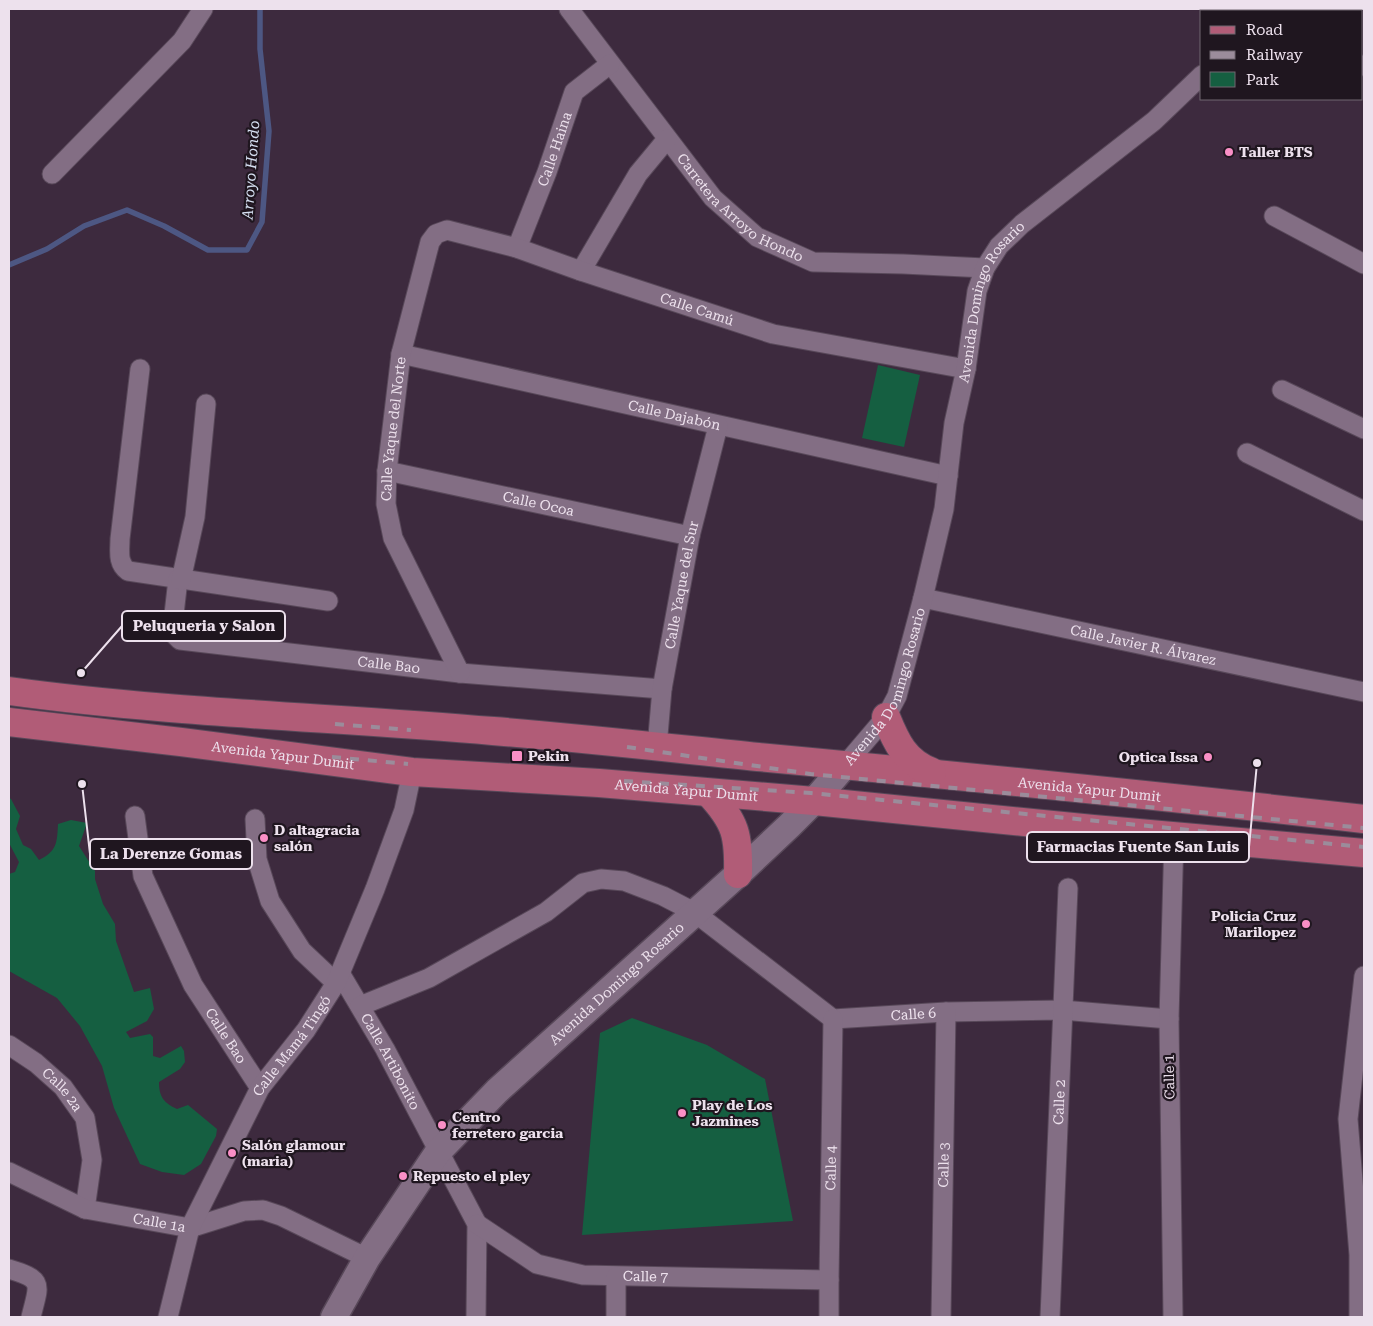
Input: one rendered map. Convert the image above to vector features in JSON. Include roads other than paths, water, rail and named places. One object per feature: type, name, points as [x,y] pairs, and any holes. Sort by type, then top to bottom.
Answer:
[{"type":"main road","name":"Avenida Yapur Dumit","points":[[9,691],[75,700],[184,710],[430,725],[846,764],[1183,798],[1364,819]]},
{"type":"main road","points":[[886,717],[895,739],[908,758],[920,768],[938,774]]},
{"type":"main road","name":"Avenida Yapur Dumit","points":[[9,722],[412,772],[599,783],[814,801],[1364,853]]},
{"type":"main road","name":"Avenida Domingo Rosario","points":[[334,1317],[367,1258],[438,1152],[497,1091],[738,874],[814,801],[846,764]]},
{"type":"main road","points":[[709,793],[733,824],[738,848],[738,874]]},
{"type":"street","points":[[52,174],[182,41],[203,9]]},
{"type":"street","name":"Carretera Arroyo Hondo","points":[[569,9],[666,139],[713,198],[757,236],[812,262],[985,268]]},
{"type":"street","name":"Calle Haina","points":[[517,248],[547,172],[574,92],[610,64]]},
{"type":"street","name":"Avenida Domingo Rosario","points":[[846,764],[886,717],[897,696],[944,509],[954,423],[966,369],[977,290],[985,268],[999,246],[1022,224],[1154,121],[1200,77]]},
{"type":"street","points":[[581,271],[638,174],[666,139]]},
{"type":"street","points":[[1274,216],[1364,264]]},
{"type":"street","name":"Calle Camú","points":[[436,234],[448,230],[517,248],[773,334],[966,369]]},
{"type":"street","name":"Calle Yaque del Norte","points":[[436,234],[430,242],[401,354],[387,471],[386,504],[393,538],[460,673]]},
{"type":"street","name":"Calle Dajabón","points":[[401,354],[948,476]]},
{"type":"street","points":[[140,369],[120,539],[120,560],[122,566],[128,571],[180,580],[328,601]]},
{"type":"street","points":[[1282,390],[1364,429]]},
{"type":"street","points":[[180,580],[195,516],[206,404]]},
{"type":"street","name":"Calle Yaque del Sur","points":[[657,747],[662,689],[690,536],[718,426]]},
{"type":"street","points":[[1246,452],[1364,511]]},
{"type":"street","name":"Calle Ocoa","points":[[387,471],[690,536]]},
{"type":"street","name":"Calle Bao","points":[[180,580],[172,632],[180,640],[460,673],[662,689]]},
{"type":"street","name":"Calle Javier R. Álvarez","points":[[923,598],[1364,692]]},
{"type":"street","name":"Calle Mamá Tingó","points":[[168,1317],[190,1228],[260,1088],[306,1030],[338,978],[375,889],[404,810],[412,772]]},
{"type":"street","name":"Calle Bao","points":[[135,816],[143,876],[193,985],[260,1088]]},
{"type":"street","name":"Calle Artibonito","points":[[255,819],[257,859],[270,901],[302,951],[338,978],[360,1006],[385,1049],[477,1224]]},
{"type":"street","name":"Calle 1","points":[[1173,1317],[1168,1019],[1174,836]]},
{"type":"street","points":[[360,1006],[429,978],[546,912],[583,884],[601,879],[624,881],[662,896],[694,912],[833,1019]]},
{"type":"street","name":"Calle 2","points":[[1050,1317],[1068,888]]},
{"type":"street","points":[[1359,1317],[1359,1255],[1348,1119],[1364,976]]},
{"type":"street","name":"Calle 6","points":[[833,1019],[946,1012],[1062,1010],[1168,1019]]},
{"type":"street","name":"Calle 3","points":[[941,1317],[946,1012]]},
{"type":"street","name":"Calle 4","points":[[829,1317],[833,1019]]},
{"type":"street","name":"Calle 2a","points":[[9,1045],[36,1063],[63,1087],[85,1118],[92,1160],[85,1209]]},
{"type":"street","name":"Calle 1a","points":[[9,1172],[85,1209],[190,1228],[244,1211],[263,1210],[281,1216],[367,1258]]},
{"type":"street","points":[[476,1317],[477,1224]]},
{"type":"street","name":"Calle 7","points":[[477,1224],[537,1264],[583,1275],[828,1280]]},
{"type":"street","points":[[9,1268],[29,1275],[35,1281],[38,1289],[31,1317]]},
{"type":"street","points":[[616,1277],[616,1317]]},
{"type":"waterway","name":"Arroyo Hondo","points":[[9,265],[47,249],[84,226],[127,210],[164,226],[208,250],[247,250],[262,222],[269,131],[260,49],[260,9]]},
{"type":"railway","points":[[335,724],[411,730]]},
{"type":"railway","points":[[627,747],[811,774],[1364,828]]},
{"type":"railway","points":[[332,757],[408,764]]},
{"type":"railway","points":[[624,781],[811,793],[1364,847]]},
{"type":"place","name":"Taller BTS","points":[[1229,152]]},
{"type":"place","name":"Peluqueria y Salon","points":[[81,673]]},
{"type":"place","name":"Pekin","points":[[517,756]]},
{"type":"place","name":"Optica Issa","points":[[1208,757]]},
{"type":"place","name":"Farmacias Fuente San Luis","points":[[1257,763]]},
{"type":"place","name":"La Derenze Gomas","points":[[82,784]]},
{"type":"place","name":"D altagracia salón","points":[[264,838]]},
{"type":"place","name":"Policia Cruz Marilopez","points":[[1306,924]]},
{"type":"place","name":"Play de Los Jazmines","points":[[682,1113]]},
{"type":"place","name":"Centro ferretero garcia","points":[[442,1125]]},
{"type":"place","name":"Salón glamour (maria)","points":[[232,1153]]},
{"type":"place","name":"Repuesto el pley","points":[[403,1176]]}]
